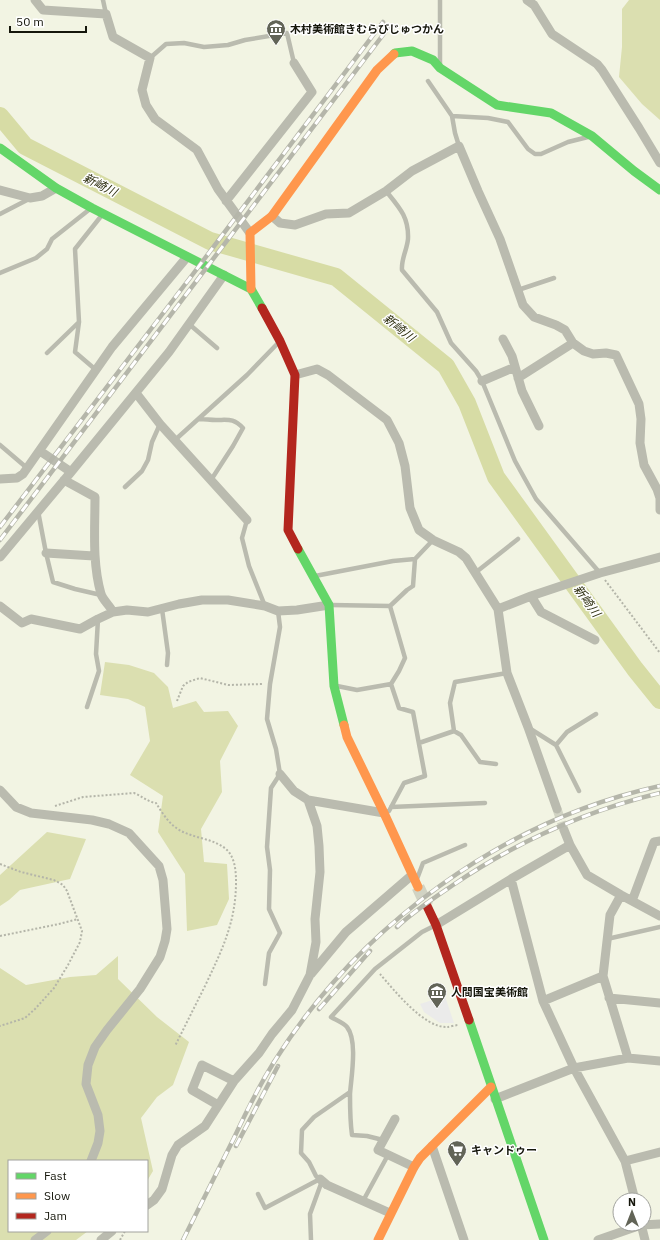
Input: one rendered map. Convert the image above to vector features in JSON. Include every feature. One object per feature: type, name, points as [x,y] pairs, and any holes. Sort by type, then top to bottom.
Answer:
[{"type":"street","points":[[35,0],[43,10],[106,14],[113,37],[150,58],[142,90],[146,105],[155,119],[197,150],[218,189],[250,236],[251,289],[280,341],[296,375],[288,530],[329,606],[334,686],[347,737],[387,810],[415,882],[346,932],[310,975],[292,1010],[272,1034],[259,1053],[234,1081],[205,1126],[178,1145],[172,1155],[162,1189],[154,1200],[148,1204]]},
{"type":"street","points":[[542,0],[530,3],[552,34],[597,64],[602,70],[660,163]]},
{"type":"street","points":[[250,236],[272,216],[377,70],[395,53],[412,51],[433,60],[440,68],[497,105],[551,113],[592,136],[634,171],[660,190]]},
{"type":"street","points":[[226,201],[312,92],[294,63]]},
{"type":"street","points":[[272,216],[280,223],[295,225],[326,214],[349,213],[386,191],[412,171],[459,146],[500,239],[523,305],[528,312],[534,317],[565,330],[573,343],[584,351],[593,354],[606,353],[616,355],[639,404],[641,419],[640,444],[644,465],[657,489],[660,498],[660,510]]},
{"type":"street","points":[[0,148],[56,188],[92,208],[251,289]]},
{"type":"street","points":[[0,190],[30,198],[42,196],[56,188]]},
{"type":"street","points":[[0,479],[17,478],[23,474],[112,347],[187,257]]},
{"type":"street","points":[[0,557],[169,352],[224,275]]},
{"type":"street","points":[[503,339],[512,356],[522,391],[540,426]]},
{"type":"street","points":[[518,378],[573,343]]},
{"type":"street","points":[[482,381],[515,367]]},
{"type":"street","points":[[296,375],[317,369],[328,375],[387,420],[399,443],[405,466],[410,508],[419,530],[433,540],[459,552],[466,558],[498,609],[507,673],[557,809]]},
{"type":"street","points":[[136,392],[160,424],[247,520]]},
{"type":"street","points":[[40,451],[71,472]]},
{"type":"street","points":[[64,480],[95,497],[94,556],[96,573],[102,595],[113,612]]},
{"type":"street","points":[[46,553],[94,556]]},
{"type":"street","points":[[498,609],[531,596],[595,575],[660,557]]},
{"type":"street","points":[[531,596],[541,612],[594,640]]},
{"type":"street","points":[[0,606],[22,623],[31,618],[80,629],[113,612],[127,610],[148,612],[202,600],[228,600],[266,606],[278,611],[329,606]]},
{"type":"street","points":[[280,774],[294,791],[308,800],[387,810]]},
{"type":"street","points":[[0,790],[16,807],[31,813],[92,820],[109,824],[129,833],[159,866],[163,880],[167,929],[160,956],[140,989],[95,1047],[88,1065],[86,1084],[98,1115],[100,1130],[98,1143],[91,1160]]},
{"type":"street","points":[[308,800],[318,826],[320,872],[315,919],[316,942],[310,975]]},
{"type":"street","points":[[564,830],[570,845],[587,875],[660,916]]},
{"type":"street","points":[[632,901],[654,842],[660,841]]},
{"type":"street","points":[[436,925],[511,878],[570,845]]},
{"type":"street","points":[[511,878],[543,1000],[574,1068],[625,1161],[633,1192]]},
{"type":"street","points":[[621,895],[610,915],[603,976],[628,1058]]},
{"type":"street","points":[[427,906],[436,925],[544,1240]]},
{"type":"street","points":[[543,1000],[603,976]]},
{"type":"street","points":[[609,998],[660,1003]]},
{"type":"street","points":[[495,1099],[574,1068],[628,1058],[660,1061]]},
{"type":"street","points":[[218,1105],[192,1090],[202,1065],[234,1081]]},
{"type":"street","points":[[378,1240],[390,1213],[420,1158],[491,1087]]},
{"type":"street","points":[[395,1119],[378,1150],[414,1167]]},
{"type":"street","points":[[432,1146],[464,1240]]},
{"type":"street","points":[[625,1161],[660,1152]]},
{"type":"street","points":[[321,1180],[390,1213]]},
{"type":"street","points":[[35,1240],[46,1232]]},
{"type":"street","points":[[101,1240],[111,1232]]},
{"type":"street","points":[[598,1240],[620,1232]]},
{"type":"lane","points":[[103,0],[106,14]]},
{"type":"lane","points":[[440,0],[440,68]]},
{"type":"lane","points":[[150,58],[166,44],[184,43],[204,47],[228,45],[245,40],[287,33],[294,63]]},
{"type":"lane","points":[[428,81],[452,116],[459,146]]},
{"type":"lane","points":[[452,116],[488,118],[508,122],[528,150],[535,154],[541,154],[568,142],[592,136]]},
{"type":"lane","points":[[386,191],[404,213],[407,224],[408,239],[402,262],[402,270],[437,312],[452,343],[476,371],[482,381],[515,461],[536,499],[595,575]]},
{"type":"lane","points":[[0,214],[30,198]]},
{"type":"lane","points":[[0,273],[36,258],[47,249],[52,239],[92,208]]},
{"type":"lane","points":[[96,370],[75,352],[80,322],[75,249],[103,213]]},
{"type":"lane","points":[[518,290],[554,278]]},
{"type":"lane","points":[[47,353],[80,322]]},
{"type":"lane","points":[[189,324],[217,348]]},
{"type":"lane","points":[[175,440],[247,375],[280,341]]},
{"type":"lane","points":[[199,419],[230,419],[238,423],[243,428],[211,480]]},
{"type":"lane","points":[[125,487],[142,471],[148,460],[152,442],[160,424]]},
{"type":"lane","points":[[0,445],[28,468]]},
{"type":"lane","points":[[38,511],[53,582],[102,595]]},
{"type":"lane","points":[[247,520],[242,538],[249,566],[266,606]]},
{"type":"lane","points":[[475,573],[518,539]]},
{"type":"lane","points":[[329,606],[390,606],[413,586],[416,559],[433,540]]},
{"type":"lane","points":[[313,576],[393,561],[416,559]]},
{"type":"lane","points":[[334,686],[356,690],[391,684],[405,658],[390,606]]},
{"type":"lane","points":[[162,609],[168,653],[167,665]]},
{"type":"lane","points":[[265,984],[269,953],[280,933],[268,909],[270,870],[267,846],[271,788],[280,774],[276,748],[267,719],[270,684],[280,627],[278,611]]},
{"type":"lane","points":[[87,707],[98,671],[96,654],[98,619]]},
{"type":"lane","points":[[454,731],[450,703],[456,682],[507,673]]},
{"type":"lane","points":[[387,810],[404,783],[425,776],[413,712],[399,708],[391,684]]},
{"type":"lane","points":[[556,746],[567,732],[596,714]]},
{"type":"lane","points":[[528,727],[556,746],[579,791]]},
{"type":"lane","points":[[419,743],[454,731],[461,735],[480,762],[496,764]]},
{"type":"lane","points":[[387,810],[485,803]]},
{"type":"lane","points":[[415,882],[423,863],[465,845]]},
{"type":"lane","points":[[384,1140],[367,1136],[352,1135],[350,1118],[350,1092],[353,1066],[352,1039],[347,1026],[331,1017],[375,969],[422,932],[436,925]]},
{"type":"lane","points":[[607,939],[660,927]]},
{"type":"lane","points":[[321,1180],[316,1176],[309,1162],[302,1153],[302,1130],[314,1117],[350,1092]]},
{"type":"lane","points":[[363,1201],[388,1155]]},
{"type":"lane","points":[[258,1194],[265,1208],[321,1180]]},
{"type":"lane","points":[[311,1240],[310,1214],[321,1180]]},
{"type":"path","points":[[595,575],[660,653]]},
{"type":"path","points":[[177,701],[183,686],[188,682],[200,678],[228,684],[270,684]]},
{"type":"path","points":[[0,864],[21,872],[54,880],[63,885],[67,891],[82,931],[80,942],[54,988],[35,1009],[24,1018],[0,1026]]},
{"type":"path","points":[[0,936],[78,919]]},
{"type":"path","points":[[375,969],[411,1008],[431,1023],[446,1027],[468,1022]]},
{"type":"green space","points":[[629,0],[660,0],[660,120],[642,104],[619,77],[622,47],[622,9]]},
{"type":"green space","points":[[105,662],[129,665],[154,673],[168,687],[173,708],[196,701],[204,712],[228,711],[238,726],[220,761],[222,792],[201,829],[204,862],[227,864],[229,899],[217,925],[187,931],[185,874],[158,832],[163,796],[130,775],[150,741],[145,707],[128,699],[100,695]]},
{"type":"green space","points":[[47,832],[86,839],[70,879],[20,890],[0,906],[0,875]]},
{"type":"green space","points":[[118,956],[118,979],[157,1017],[189,1042],[173,1085],[157,1097],[141,1118],[153,1171],[148,1179],[148,1160],[8,1160],[8,1232],[87,1232],[76,1240],[0,1240],[0,968],[26,985],[70,977],[96,975]]},
{"type":"building","points":[[445,996],[454,1023],[440,1023],[424,1012],[420,1004]]},
{"type":"waterway","name":"新崎川","points":[[0,116],[25,146],[210,241],[336,277],[446,366],[467,403],[496,477],[635,669],[660,700]]},
{"type":"tunnel","points":[[557,809],[564,830]]},
{"type":"tunnel","points":[[418,887],[427,906]]},
{"type":"railway","points":[[0,527],[383,22]]},
{"type":"railway","points":[[0,540],[389,27]]},
{"type":"railway","points":[[183,1240],[253,1099],[274,1062],[309,1012],[348,966],[392,924],[440,886],[491,852],[545,824],[602,802],[660,786]]},
{"type":"railway","points":[[397,927],[417,910],[477,869],[527,842],[552,830],[605,809],[660,793]]},
{"type":"railway","points":[[319,1009],[370,951]]},
{"type":"railway","points":[[236,1146],[278,1066]]},
{"type":"traffic: fast","points":[[394,54],[412,51],[433,60],[440,68],[497,105],[551,113],[592,136],[634,171],[660,190]]},
{"type":"traffic: fast","points":[[0,148],[56,188],[92,208],[251,289],[262,308]]},
{"type":"traffic: fast","points":[[298,549],[329,605],[334,686],[344,725]]},
{"type":"traffic: fast","points":[[469,1020],[544,1240]]},
{"type":"traffic: slow","points":[[251,289],[250,233],[272,216],[377,70],[394,54]]},
{"type":"traffic: slow","points":[[344,725],[347,737],[418,887]]},
{"type":"traffic: slow","points":[[378,1240],[414,1167],[420,1158],[491,1087]]},
{"type":"traffic: jam","points":[[262,308],[280,341],[295,375],[288,530],[298,549]]},
{"type":"traffic: jam","points":[[427,906],[436,925],[469,1020]]},
{"type":"place","name":"木村美術館きむらびじゅつかん","points":[[276,46]]},
{"type":"place","name":"人間国宝美術館","points":[[437,1009]]},
{"type":"place","name":"キャンドゥー","points":[[457,1167]]}]
